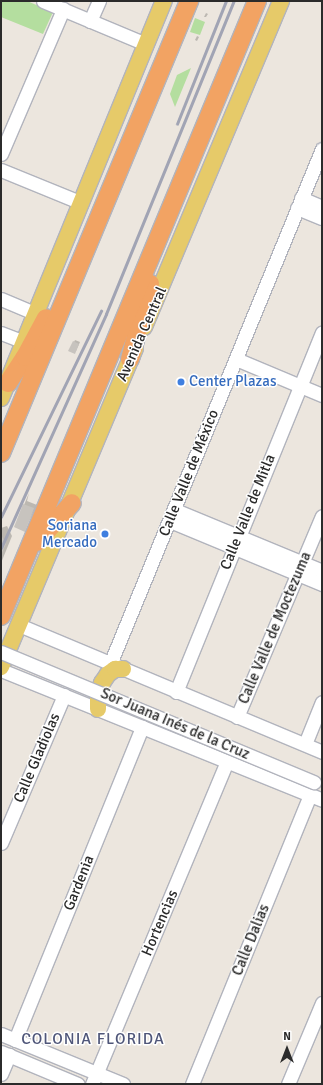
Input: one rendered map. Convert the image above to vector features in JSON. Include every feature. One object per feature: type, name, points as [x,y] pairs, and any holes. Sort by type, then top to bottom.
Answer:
[{"type":"highway","points":[[1,453],[189,1]]},
{"type":"highway","name":"Avenida Central","points":[[1,616],[257,1]]},
{"type":"highway","points":[[130,359],[169,214]]},
{"type":"highway","points":[[4,391],[26,357],[50,310],[75,276]]},
{"type":"highway","points":[[27,553],[72,503]]},
{"type":"main road","points":[[4,391],[164,1]]},
{"type":"main road","name":"Avenida Central","points":[[1,669],[72,503],[130,359],[281,1]]},
{"type":"main road","points":[[98,709],[98,694],[102,683],[108,674],[117,666]]},
{"type":"street","points":[[43,1],[146,44]]},
{"type":"street","points":[[90,21],[99,1]]},
{"type":"street","points":[[1,154],[63,9]]},
{"type":"street","name":"Calle Valle de México","points":[[117,666],[172,515],[322,149]]},
{"type":"street","points":[[1,170],[82,203]]},
{"type":"street","points":[[299,203],[322,207]]},
{"type":"street","points":[[299,203],[322,218]]},
{"type":"street","points":[[1,299],[36,314]]},
{"type":"street","points":[[1,333],[24,342]]},
{"type":"street","name":"Calle Valle de Mitla","points":[[176,692],[236,541],[322,333]]},
{"type":"street","points":[[236,358],[322,395]]},
{"type":"street","points":[[172,515],[300,568],[322,584]]},
{"type":"street","name":"Calle Valle de Moctezuma","points":[[237,717],[322,516]]},
{"type":"street","points":[[300,568],[322,571]]},
{"type":"street","points":[[19,625],[322,752]]},
{"type":"street","name":"Sor Juana Inés de la Cruz","points":[[1,652],[317,791]]},
{"type":"street","points":[[1,669],[227,762],[317,791]]},
{"type":"street","name":"Calle Gladiolas","points":[[1,843],[64,695]]},
{"type":"street","points":[[306,744],[322,702]]},
{"type":"street","name":"Gardenia","points":[[15,1040],[142,727]]},
{"type":"street","name":"Hortencias","points":[[95,1079],[227,762]]},
{"type":"street","name":"Calle Dalias","points":[[192,1084],[317,791]]},
{"type":"street","points":[[288,1084],[322,1003]]},
{"type":"street","points":[[1,1034],[95,1079],[123,1084]]},
{"type":"street","points":[[1,1074],[5,1054],[78,1084]]},
{"type":"green space","points":[[1,1],[27,1],[53,12],[43,34],[1,17]]},
{"type":"green space","points":[[195,18],[205,22],[200,35],[190,32]]},
{"type":"green space","points":[[191,68],[175,107],[170,94],[177,75]]},
{"type":"building","points":[[73,341],[79,344],[75,354],[68,351]]},
{"type":"building","points":[[23,504],[34,508],[25,532],[14,527]]},
{"type":"building","points":[[1,535],[6,544],[1,555]]},
{"type":"railway","points":[[177,124],[226,1]]},
{"type":"railway","points":[[1,548],[106,314],[234,1]]},
{"type":"railway","points":[[1,517],[101,311]]},
{"type":"place","name":"Center Plazas","points":[[181,382]]},
{"type":"place","name":"Soriana Mercado","points":[[105,534]]},
{"type":"district","name":"COLONIA FLORIDA","points":[[93,1039]]}]
